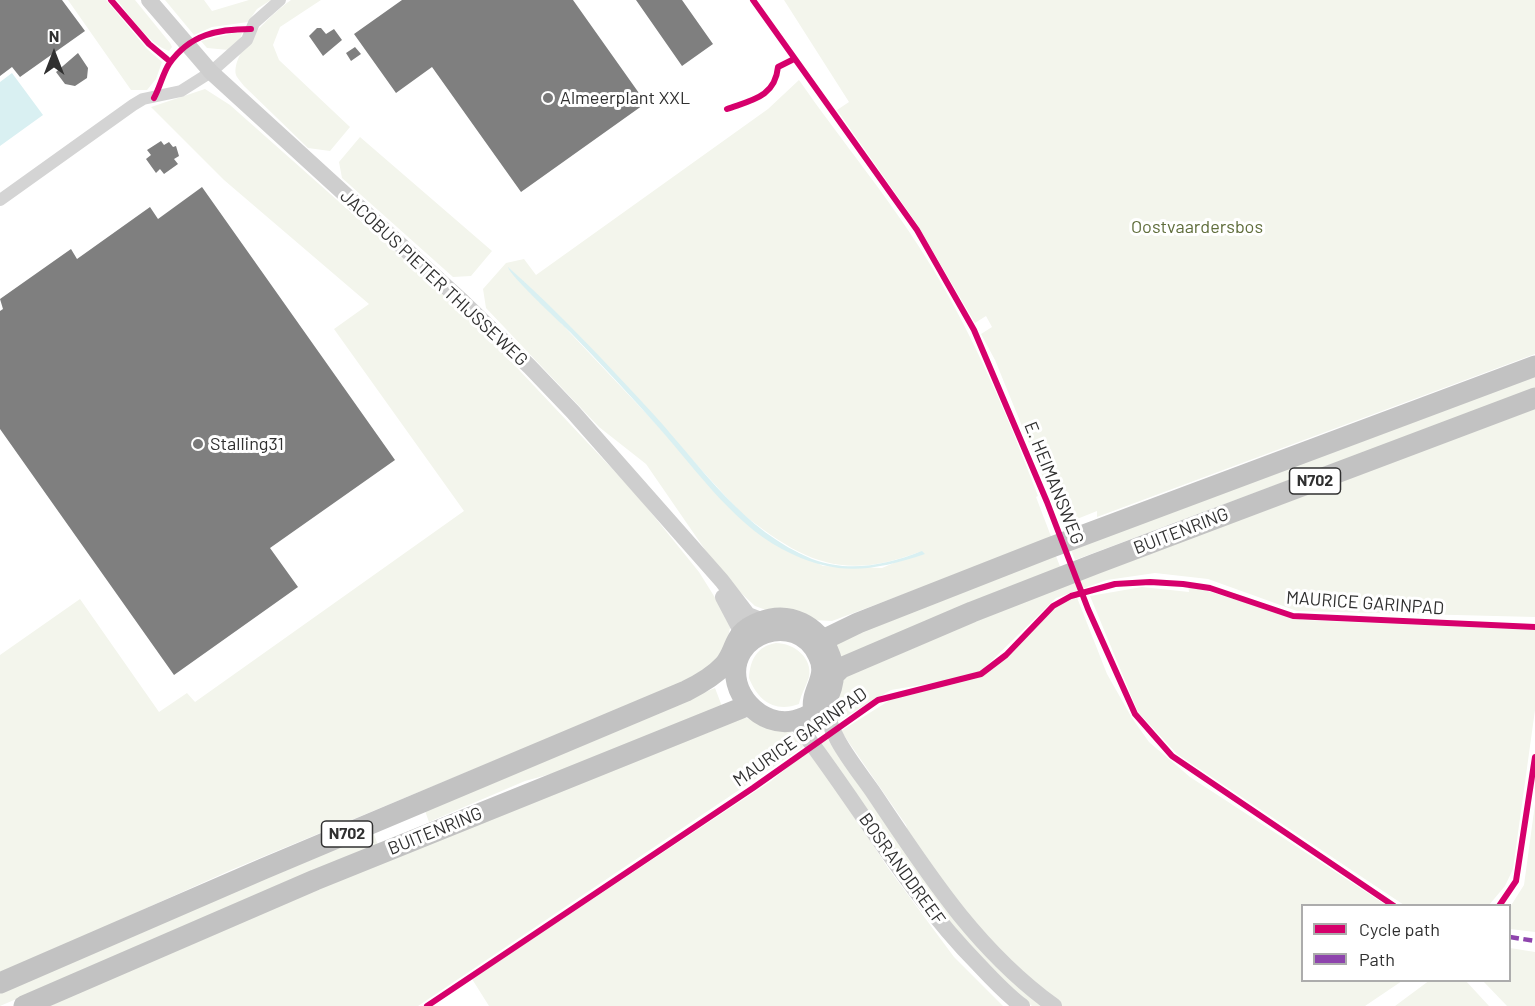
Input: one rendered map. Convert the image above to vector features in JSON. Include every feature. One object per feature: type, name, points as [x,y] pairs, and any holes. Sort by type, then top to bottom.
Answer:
[{"type":"highway","name":"BUITENRING","points":[[815,637],[1300,452],[1535,366]]},
{"type":"highway","name":"BUITENRING","points":[[833,676],[841,668],[972,612],[1535,398]]},
{"type":"highway","points":[[744,639],[763,621],[778,618],[794,620],[815,637],[832,660],[833,676],[820,706],[794,720],[770,719],[749,705],[739,688],[732,664],[733,645],[762,632],[776,629],[815,637]]},
{"type":"highway","points":[[815,637],[816,650],[823,668],[821,682],[813,700],[820,706]]},
{"type":"highway","name":"BUITENRING","points":[[0,983],[263,868],[694,687],[724,677],[732,664]]},
{"type":"highway","name":"BUITENRING","points":[[24,1006],[315,880],[749,705]]},
{"type":"street","name":"JACOBUS PIETER THIJSSEWEG","points":[[149,0],[211,72],[464,302],[530,367],[573,412],[748,615],[763,621]]},
{"type":"street","points":[[0,200],[133,105],[143,99],[181,91],[211,72],[247,40],[254,23],[280,0]]},
{"type":"street","name":"JACOBUS PIETER THIJSSEWEG","points":[[708,568],[744,639]]},
{"type":"street","name":"BOSRANDDREEF","points":[[820,706],[828,733],[842,745],[939,892],[968,927],[1029,988],[1054,1006]]},
{"type":"street","name":"BOSRANDDREEF","points":[[794,720],[926,906],[955,941],[1022,1006]]},
{"type":"green space","points":[[68,0],[106,0],[147,49],[162,62],[156,79],[147,90],[131,90]]},
{"type":"green space","points":[[117,0],[135,0],[170,43],[172,47],[169,51],[155,43],[134,22]]},
{"type":"green space","points":[[165,0],[204,0],[212,11],[249,0],[271,0],[257,9],[248,22],[212,27],[194,35]]},
{"type":"green space","points":[[291,0],[321,0],[280,27],[273,45],[279,60],[350,127],[330,151],[308,148],[244,86],[236,75],[236,65],[240,55],[255,33]]},
{"type":"green space","name":"Oostvaardersbos","points":[[784,0],[1535,0],[1535,354],[1097,517],[1097,511],[1072,521],[1056,482],[1046,485],[995,360],[981,334],[992,327],[986,316],[975,323],[917,224],[837,110],[849,102]]},
{"type":"green space","points":[[242,33],[239,42],[229,50],[207,48],[201,41]]},
{"type":"green space","points":[[799,80],[918,244],[949,296],[1003,408],[1038,496],[1036,497],[1052,539],[832,621],[813,620],[790,611],[766,610],[755,606],[741,593],[708,554],[646,464],[599,427],[486,308],[483,289],[506,263],[524,259],[536,275],[768,109]],"holes":[[[508,267],[575,332],[740,512],[784,544],[825,562],[846,565],[869,565],[922,551],[882,568],[823,566],[758,532]]]},
{"type":"green space","points":[[205,89],[230,105],[470,318],[636,494],[699,572],[729,620],[727,641],[715,663],[691,679],[231,870],[0,974],[0,655],[80,599],[159,712],[187,693],[195,702],[464,511],[334,329],[369,304],[224,180],[151,107]]},
{"type":"green space","points":[[360,137],[492,251],[471,276],[453,277],[342,178],[339,162]]},
{"type":"green space","points":[[1535,372],[1535,388],[1075,560],[1069,545]]},
{"type":"green space","points":[[1535,408],[1535,617],[1297,611],[1208,579],[1155,573],[1107,580],[1056,598],[981,671],[950,680],[891,690],[837,722],[833,712],[844,678],[864,664],[1138,556]]},
{"type":"green space","points":[[1054,551],[1061,569],[842,661],[832,640]]},
{"type":"green space","points":[[1188,585],[1303,620],[1535,630],[1535,710],[1513,869],[1505,886],[1490,904],[1402,904],[1177,754],[1138,712],[1090,596],[1142,587],[1189,592]]},
{"type":"green space","points":[[1076,595],[1107,674],[1132,718],[1149,742],[1190,777],[1384,904],[1301,904],[1301,982],[1401,982],[1365,1006],[1062,1006],[1018,970],[998,950],[945,887],[911,841],[906,825],[841,731],[890,700],[978,678],[1004,660],[1053,608]]},
{"type":"green space","points":[[776,643],[795,649],[801,653],[808,664],[809,677],[799,704],[782,707],[768,703],[757,693],[749,678],[751,665],[759,651]]},
{"type":"green space","points":[[715,688],[723,709],[598,761],[525,781],[429,822],[424,808]]},
{"type":"green space","points":[[743,717],[790,731],[806,745],[418,1006],[47,1006],[260,912]]},
{"type":"green space","points":[[826,737],[908,855],[1043,1006],[1032,1006],[1016,994],[963,943],[819,744]]},
{"type":"green space","points":[[810,749],[888,868],[954,957],[1003,1006],[489,1006],[472,979],[771,781]]},
{"type":"green space","points":[[1535,804],[1535,932],[1511,929],[1511,905],[1524,885]]},
{"type":"green space","points":[[372,829],[378,845],[0,1006],[0,988]]},
{"type":"green space","points":[[1511,948],[1535,952],[1535,1006],[1507,1006],[1484,982],[1511,982]]},
{"type":"green space","points":[[1427,982],[1467,982],[1489,1006],[1395,1006]]},
{"type":"shaded area","points":[[12,73],[43,115],[0,146],[0,82]]},
{"type":"shaded area","points":[[508,267],[602,359],[707,477],[765,532],[812,559],[840,566],[867,566],[922,551],[925,554],[890,564],[858,569],[827,566],[792,554],[772,544],[720,499],[627,392],[526,289]]},
{"type":"building","points":[[0,0],[62,0],[85,31],[20,77],[12,67],[0,76]]},
{"type":"building","name":"Almeerplant XXL","points":[[402,0],[573,0],[646,103],[521,192],[432,67],[396,93],[354,34]]},
{"type":"building","name":"Almeerplant XXL","points":[[636,0],[682,0],[713,44],[682,66]]},
{"type":"building","points":[[317,28],[321,28],[326,34],[334,29],[342,40],[323,56],[309,36]]},
{"type":"building","points":[[355,47],[361,54],[351,61],[346,53]]},
{"type":"building","points":[[78,53],[88,68],[87,78],[75,86],[65,84],[56,72]]},
{"type":"building","points":[[161,141],[164,145],[169,142],[173,147],[176,146],[179,156],[174,159],[178,164],[164,174],[160,169],[156,173],[146,159],[151,155],[147,150]]},
{"type":"building","name":"Stalling31","points":[[202,187],[395,460],[270,548],[298,587],[174,675],[0,429],[0,311],[3,309],[0,299],[71,249],[77,259],[150,207],[158,219]]},
{"type":"marked path","points":[[1511,937],[1535,941]]},
{"type":"cycle path","points":[[111,0],[149,44],[167,59]]},
{"type":"cycle path","name":"E. HEIMANSWEG","points":[[753,0],[917,230],[974,330],[1047,502],[1088,609],[1135,714],[1172,756],[1391,904]]},
{"type":"cycle path","points":[[154,98],[169,64],[186,46],[216,32],[251,29]]},
{"type":"cycle path","points":[[727,109],[761,96],[772,85],[778,67],[794,59]]},
{"type":"cycle path","name":"MAURICE GARINPAD","points":[[427,1006],[753,788],[878,700],[981,674],[1006,655],[1053,606],[1071,596],[1115,584],[1150,582],[1183,584],[1210,588],[1293,616],[1535,627]]},
{"type":"cycle path","points":[[1500,904],[1516,881],[1535,757]]},
{"type":"place","name":"Almeerplant XXL","points":[[548,98]]},
{"type":"place","name":"Stalling31","points":[[198,444]]}]
